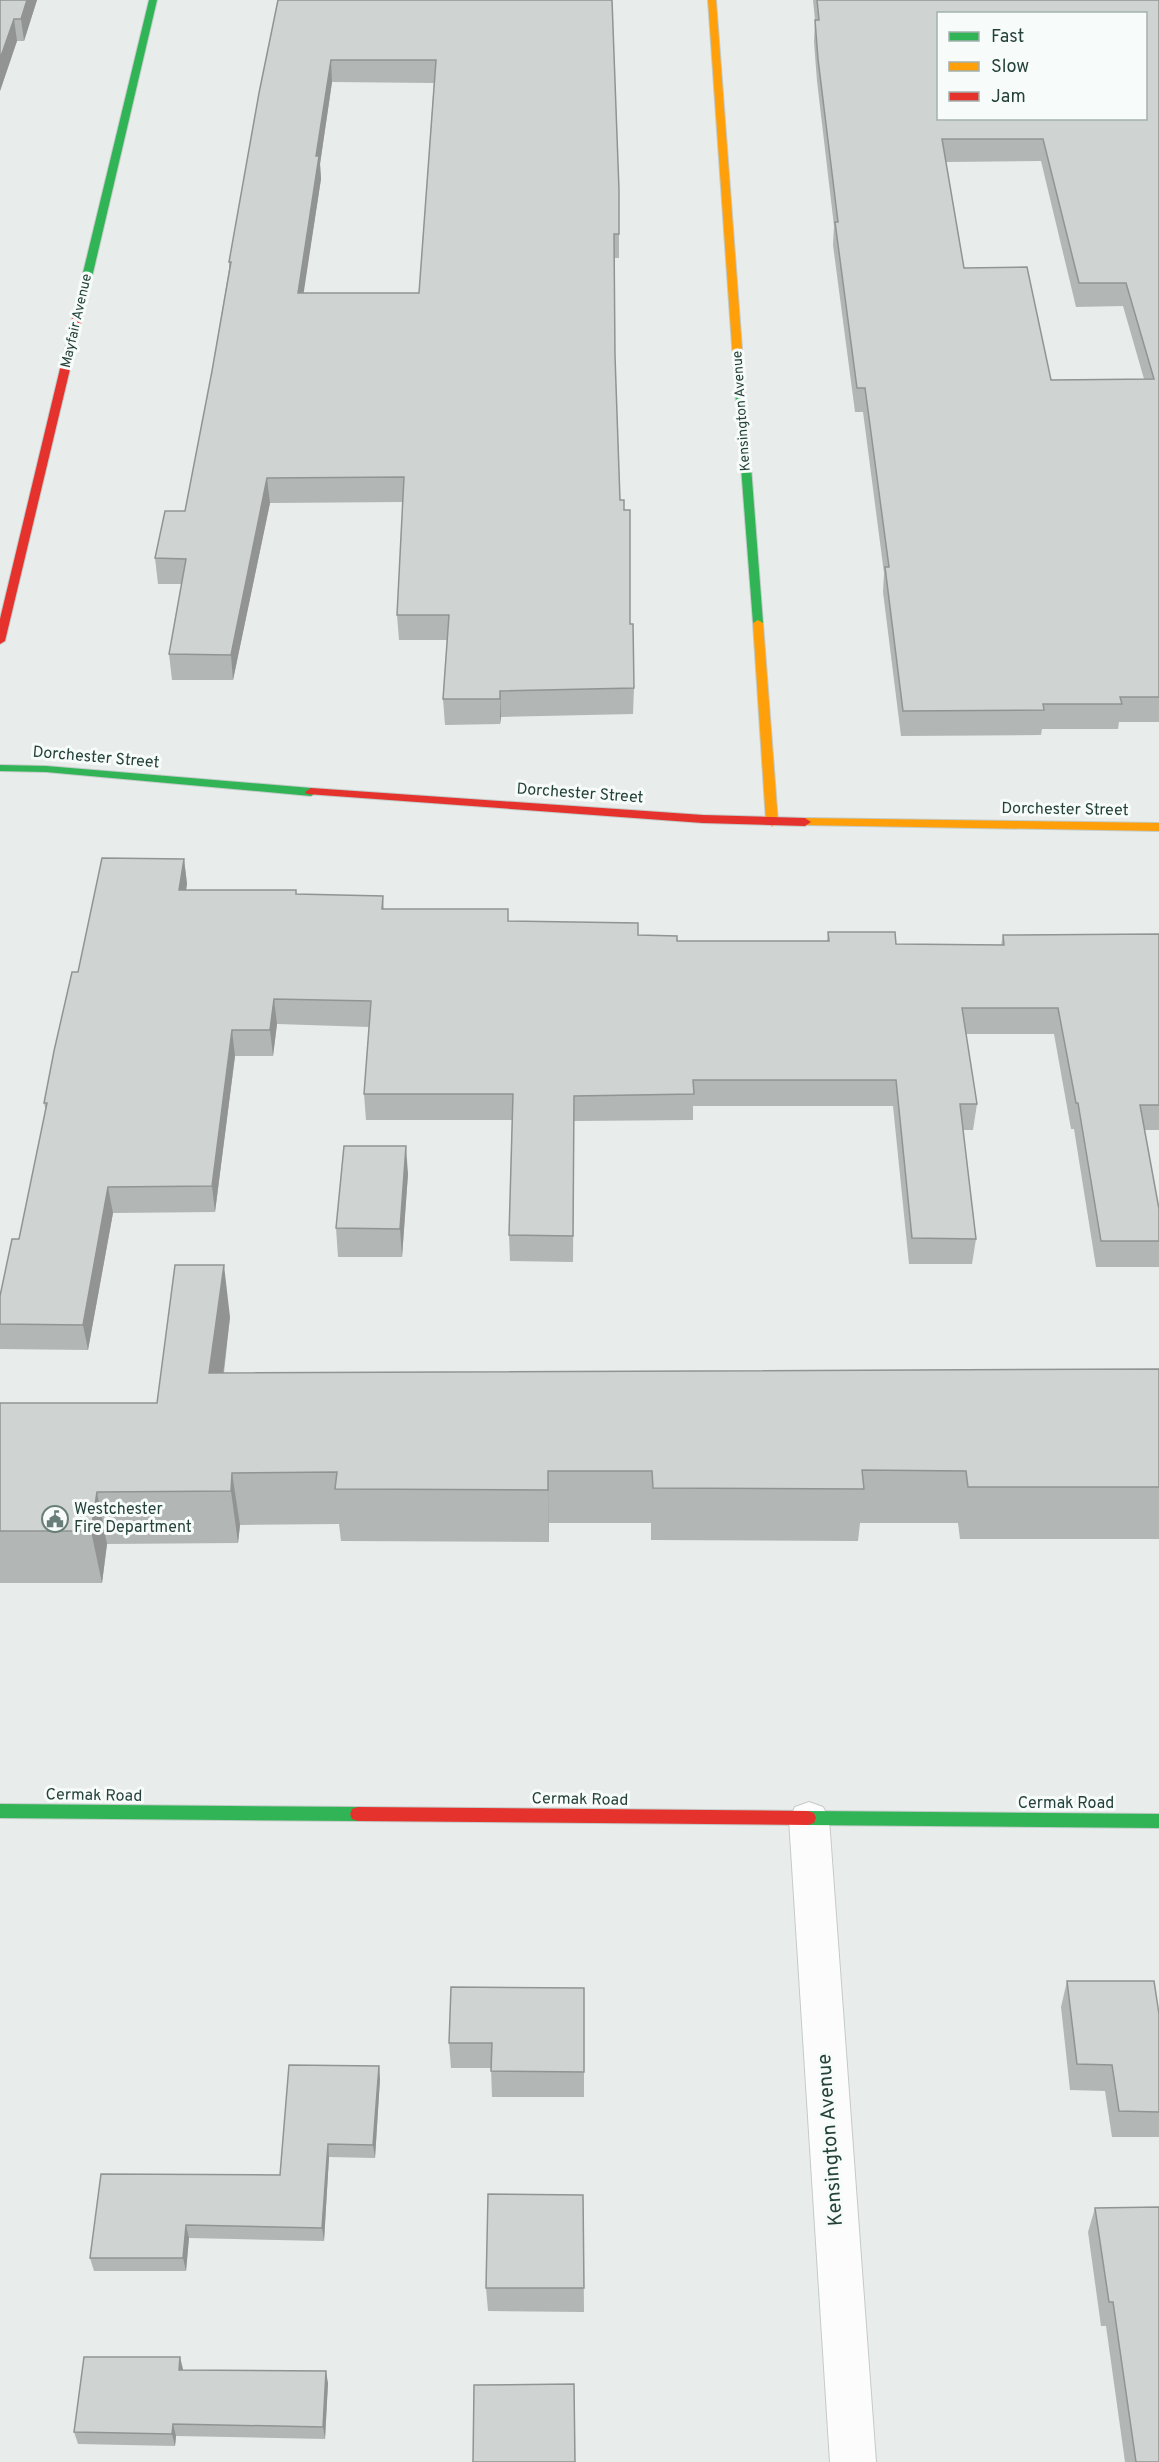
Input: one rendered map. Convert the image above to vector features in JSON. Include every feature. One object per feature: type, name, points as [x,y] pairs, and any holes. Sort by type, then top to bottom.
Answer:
[{"type":"street","name":"Mayfair Avenue","points":[[0,641],[153,0]]},
{"type":"street","name":"Kensington Avenue","points":[[712,0],[772,822]]},
{"type":"street","name":"Dorchester Street","points":[[0,768],[46,769],[252,788],[772,822],[1159,827]]},
{"type":"street","name":"Cermak Road","points":[[0,1811],[1159,1821]]},
{"type":"street","name":"Kensington Avenue","points":[[809,1819],[853,2462]]},
{"type":"building","points":[[0,0],[27,0],[21,19],[14,19],[0,59]]},
{"type":"building","points":[[278,0],[612,0],[619,190],[619,234],[614,234],[615,356],[620,500],[624,500],[624,510],[630,510],[630,624],[633,624],[634,688],[500,691],[500,699],[443,699],[449,615],[397,615],[404,477],[267,478],[231,655],[169,654],[186,559],[155,558],[165,511],[185,511],[212,371],[259,93]],"holes":[[[331,60],[436,60],[419,293],[298,293]]]},
{"type":"building","points":[[817,0],[1159,0],[1159,697],[1120,697],[1122,704],[1043,704],[1044,710],[903,711],[885,567],[889,567],[865,388],[857,388],[835,222],[838,222],[815,20],[819,20]],"holes":[[[942,139],[1043,139],[1079,283],[1126,283],[1154,379],[1051,380],[1027,267],[964,268]]]},
{"type":"building","points":[[102,858],[184,859],[179,890],[296,890],[296,894],[383,896],[382,909],[508,909],[508,921],[638,923],[638,935],[677,936],[677,941],[829,941],[828,932],[895,932],[896,944],[1004,945],[1003,935],[1159,934],[1159,1105],[1140,1105],[1159,1209],[1159,1241],[1101,1241],[1078,1103],[1076,1103],[1058,1008],[962,1008],[977,1104],[960,1104],[976,1239],[912,1238],[896,1080],[693,1080],[694,1094],[574,1096],[573,1236],[509,1235],[513,1094],[364,1094],[371,1001],[274,999],[270,1030],[232,1030],[212,1186],[108,1187],[83,1325],[0,1324],[0,1296],[12,1239],[19,1239],[47,1103],[44,1103],[54,1051],[72,972],[78,972]]},
{"type":"building","points":[[344,1146],[406,1146],[400,1229],[336,1228]]},
{"type":"building","points":[[175,1265],[224,1265],[209,1373],[1159,1369],[1159,1487],[968,1487],[966,1471],[862,1470],[864,1489],[653,1488],[652,1471],[548,1471],[548,1490],[335,1489],[337,1472],[232,1473],[231,1491],[97,1492],[91,1531],[0,1531],[0,1403],[157,1403]]},
{"type":"building","points":[[1067,1981],[1154,1981],[1159,2014],[1159,2112],[1119,2111],[1112,2065],[1077,2064]]},
{"type":"building","points":[[451,1987],[584,1988],[584,2072],[491,2071],[492,2043],[449,2043]]},
{"type":"building","points":[[289,2065],[379,2066],[373,2145],[328,2144],[322,2228],[186,2225],[183,2258],[90,2258],[101,2174],[280,2175]]},
{"type":"building","points":[[488,2194],[583,2195],[584,2288],[486,2288]]},
{"type":"building","points":[[1159,2207],[1159,2462],[1136,2462],[1113,2302],[1109,2302],[1095,2208]]},
{"type":"building","points":[[84,2357],[180,2357],[179,2370],[326,2371],[323,2427],[173,2424],[172,2434],[74,2432]]},
{"type":"building","points":[[574,2384],[575,2462],[473,2462],[474,2385]]},
{"type":"traffic: fast","points":[[87,277],[153,0]]},
{"type":"traffic: fast","points":[[739,375],[758,623]]},
{"type":"traffic: fast","points":[[0,768],[46,769],[311,792]]},
{"type":"traffic: fast","points":[[0,1811],[358,1814]]},
{"type":"traffic: fast","points":[[808,1818],[1159,1821]]},
{"type":"traffic: slow","points":[[712,0],[739,375]]},
{"type":"traffic: slow","points":[[758,623],[772,822]]},
{"type":"traffic: slow","points":[[805,822],[1159,827]]},
{"type":"traffic: jam","points":[[0,641],[87,277]]},
{"type":"traffic: jam","points":[[311,792],[703,819],[805,822]]},
{"type":"traffic: jam","points":[[358,1814],[808,1818]]},
{"type":"place","name":"Westchester Fire Department","points":[[55,1519]]}]
